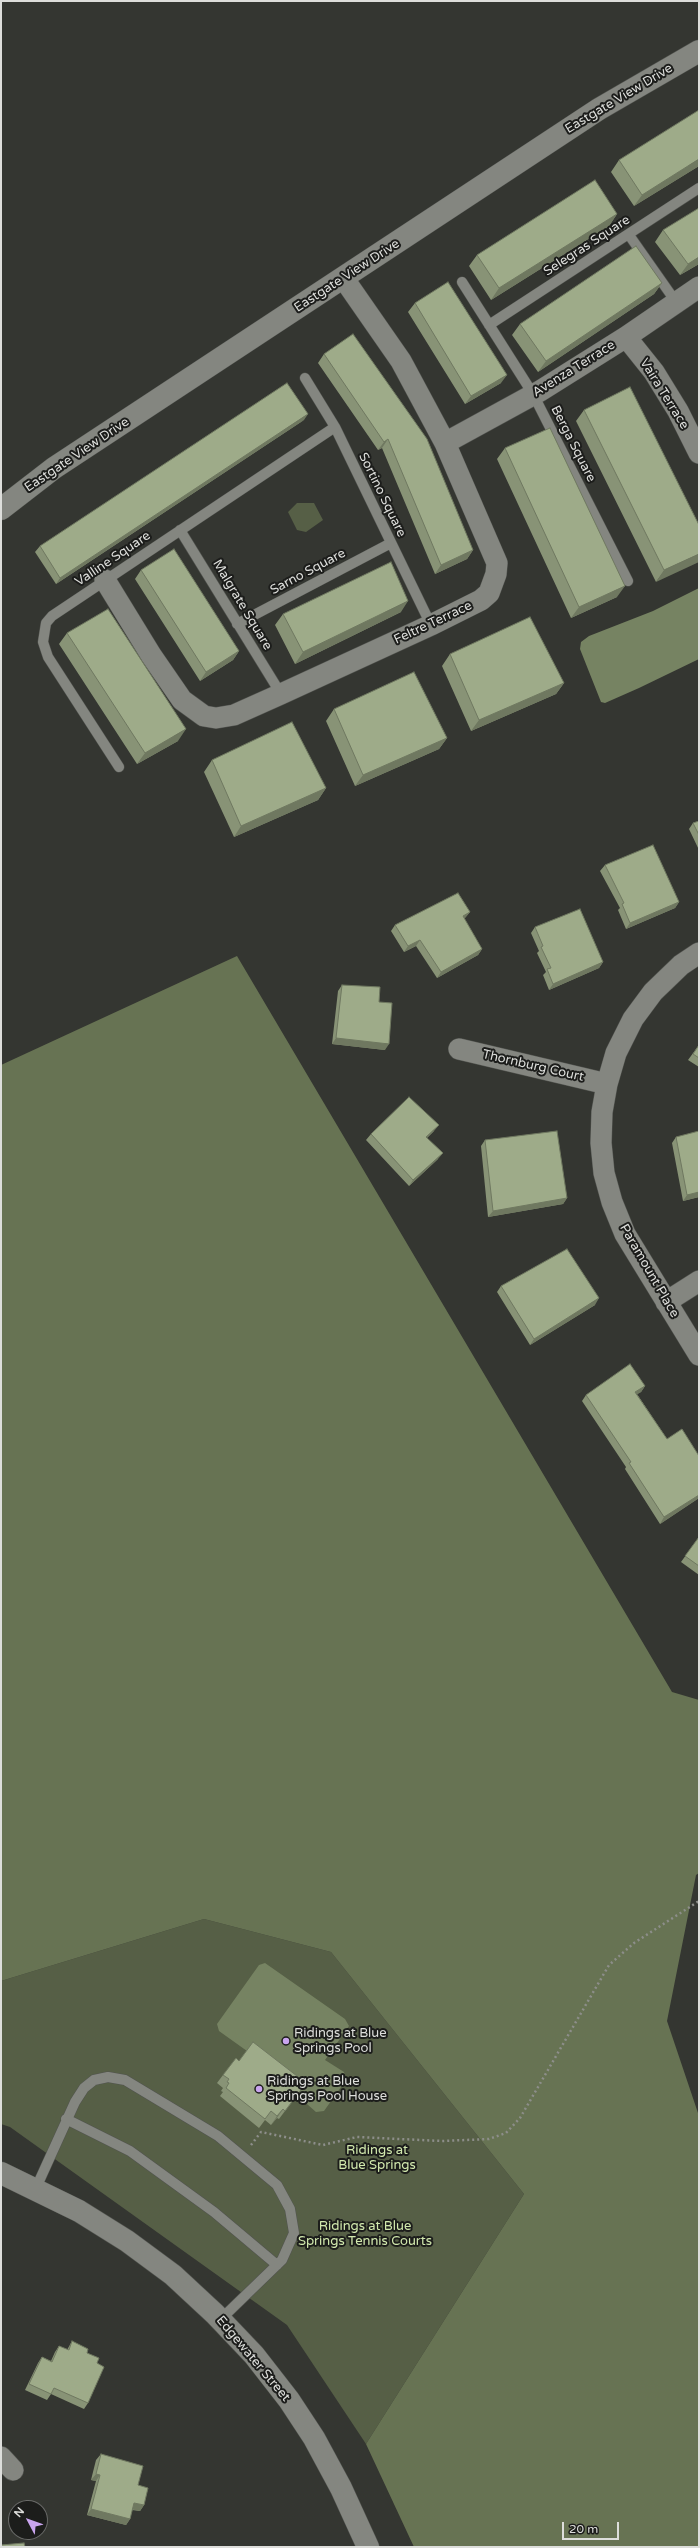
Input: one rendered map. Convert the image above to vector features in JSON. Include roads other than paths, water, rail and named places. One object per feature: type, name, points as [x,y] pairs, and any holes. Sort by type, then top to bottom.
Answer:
[{"type":"street","name":"Eastgate View Drive","points":[[1,509],[54,468],[344,279],[599,109],[699,51]]},
{"type":"street","name":"Feltre Terrace","points":[[105,580],[151,655],[182,700],[204,716],[216,718],[234,715],[281,694],[431,625],[481,600],[488,593],[496,574],[497,563],[445,444],[401,361],[344,279]]},
{"type":"street","name":"Avenza Terrace","points":[[445,444],[533,394],[626,337],[699,287]]},
{"type":"street","name":"Vaira Terrace","points":[[626,337],[654,372],[678,411],[699,453]]},
{"type":"street","name":"Paramount Place","points":[[699,953],[681,965],[653,992],[633,1019],[616,1054],[607,1084],[602,1112],[601,1143],[604,1173],[612,1202],[625,1234],[699,1355]]},
{"type":"street","name":"Thornburg Court","points":[[459,1049],[607,1084]]},
{"type":"street","points":[[666,1302],[699,1281]]},
{"type":"street","name":"Edgewater Street","points":[[1,2173],[36,2188],[79,2210],[127,2241],[173,2275],[221,2319],[254,2355],[289,2400],[314,2438],[341,2488],[368,2547]]},
{"type":"lane","name":"Selegras Square","points":[[489,325],[699,188]]},
{"type":"lane","points":[[629,235],[676,302]]},
{"type":"lane","name":"Berga Square","points":[[462,282],[533,394],[628,581]]},
{"type":"lane","name":"Sortino Square","points":[[305,378],[335,427],[431,625]]},
{"type":"lane","name":"Valline Square","points":[[119,767],[48,657],[43,642],[44,628],[52,616],[335,427]]},
{"type":"lane","name":"Malgrate Square","points":[[180,530],[281,694]]},
{"type":"lane","name":"Sarno Square","points":[[237,624],[391,543]]},
{"type":"lane","points":[[36,2188],[66,2119],[84,2088],[94,2080],[108,2077],[125,2080],[218,2136],[277,2185],[286,2197],[294,2233],[290,2245],[277,2265],[221,2319]]},
{"type":"lane","points":[[66,2119],[130,2151],[214,2212],[277,2265]]},
{"type":"place","name":"Ridings at Blue Springs Pool","points":[[286,2041]]},
{"type":"place","name":"Ridings at Blue Springs Pool House","points":[[259,2089]]},
{"type":"park label","name":"Ridings at Blue Springs","points":[[377,2158]]},
{"type":"park label","name":"Ridings at Blue Springs Tennis Courts","points":[[365,2234]]}]
